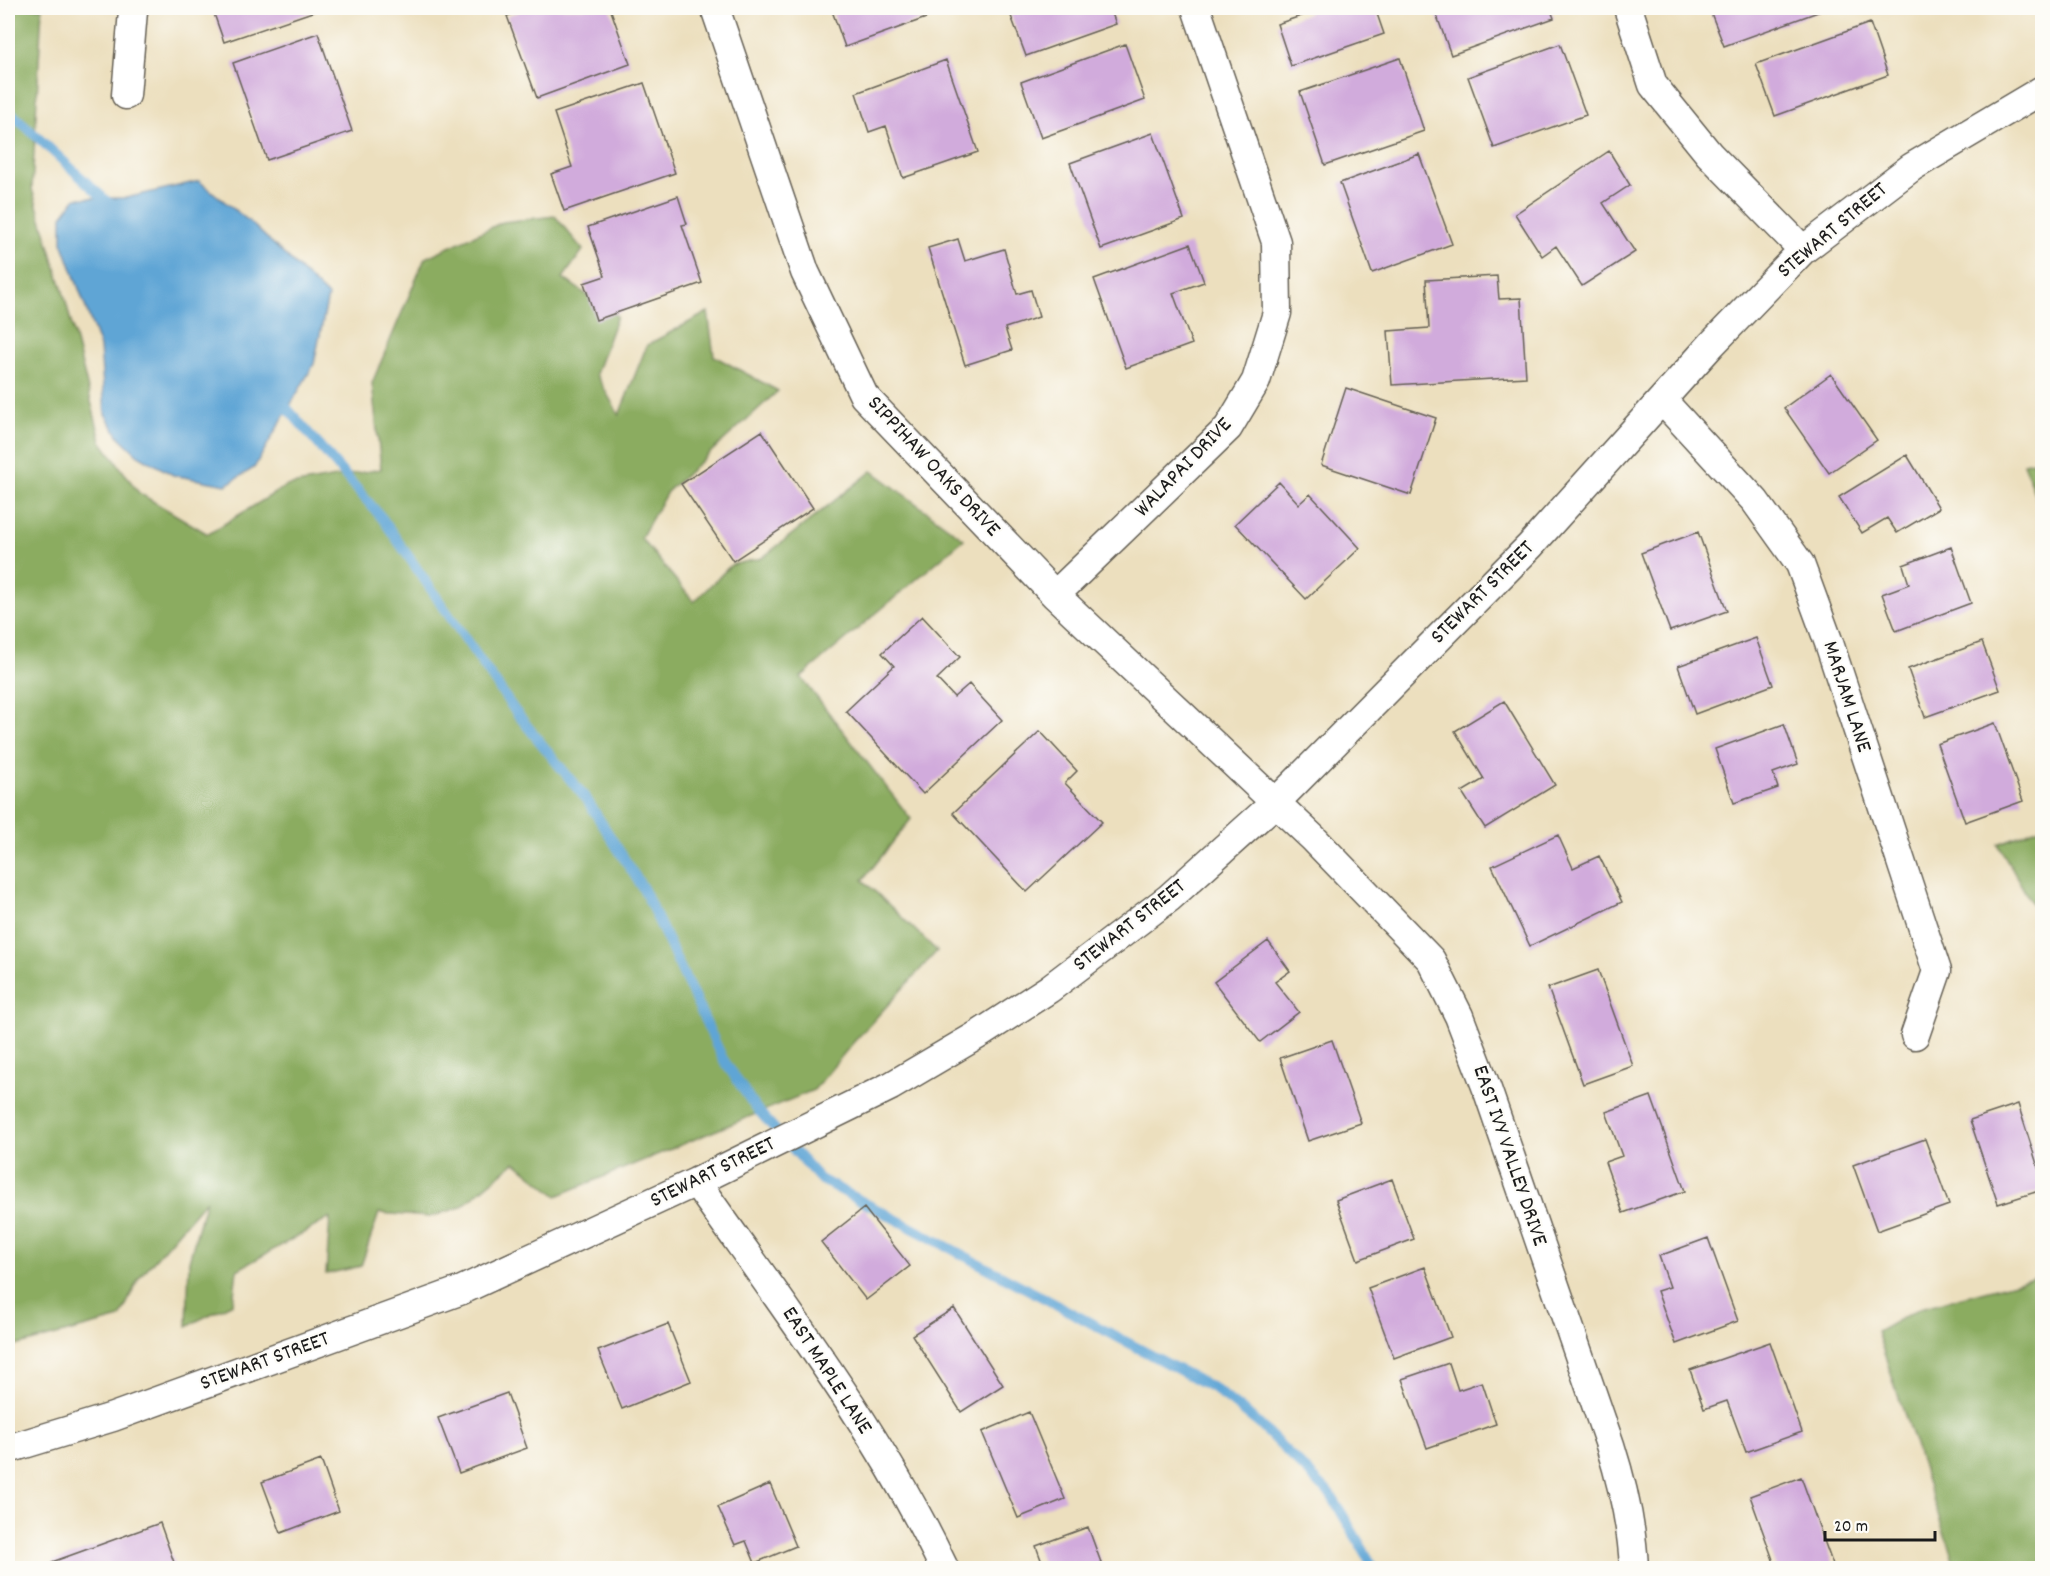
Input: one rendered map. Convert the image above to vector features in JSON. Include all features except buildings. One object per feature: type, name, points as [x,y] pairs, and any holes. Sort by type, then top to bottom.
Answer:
[{"type":"street","points":[[126,95],[132,8]]},
{"type":"street","name":"SIPPIHAW OAKS DRIVE","points":[[715,8],[805,272],[864,396],[1055,595],[1276,802]]},
{"type":"street","name":"WALAPAI DRIVE","points":[[1055,595],[1228,428],[1256,381],[1277,313],[1276,242],[1196,8]]},
{"type":"street","points":[[1628,8],[1653,85],[1709,154],[1803,250]]},
{"type":"street","name":"STEWART STREET","points":[[8,1449],[112,1417],[462,1290],[696,1182],[891,1086],[981,1033],[1049,989],[1169,898],[1276,802],[1530,546],[1712,344],[1803,250],[1912,167],[2043,90]]},
{"type":"street","name":"MARJAM LANE","points":[[1662,400],[1755,501],[1800,564],[1829,644],[1936,971],[1916,1035]]},
{"type":"street","name":"EAST IVY VALLEY DRIVE","points":[[1276,802],[1431,960],[1459,1016],[1624,1487],[1632,1534],[1634,1569]]},
{"type":"street","name":"EAST MAPLE LANE","points":[[696,1182],[838,1385],[907,1498],[944,1569]]},
{"type":"green space","points":[[8,8],[42,8],[32,189],[65,298],[101,441],[139,493],[208,534],[286,486],[381,469],[372,383],[425,258],[503,222],[555,216],[583,250],[563,278],[617,316],[596,374],[619,415],[647,345],[708,312],[714,356],[778,391],[667,492],[641,538],[694,602],[731,565],[762,558],[872,471],[964,539],[801,677],[911,819],[863,880],[937,951],[852,1044],[814,1090],[557,1196],[515,1162],[461,1207],[430,1217],[379,1213],[361,1266],[326,1274],[330,1218],[237,1270],[233,1303],[187,1326],[189,1261],[206,1200],[139,1278],[120,1318],[8,1348]]},
{"type":"green space","points":[[2042,459],[2042,517],[2024,463]]},
{"type":"green space","points":[[2042,827],[2042,922],[1998,844]]},
{"type":"green space","points":[[2042,1276],[2042,1568],[1956,1568],[1877,1332],[1920,1308]]},
{"type":"water","points":[[199,181],[250,222],[328,296],[314,364],[254,468],[226,485],[173,475],[138,455],[120,438],[105,414],[100,347],[62,242],[62,216],[76,198],[126,198]]},
{"type":"waterway","points":[[8,110],[113,207]]},
{"type":"waterway","points":[[280,400],[382,518],[515,711],[587,800],[644,890],[723,1059],[755,1107],[820,1179],[1215,1389],[1258,1423],[1331,1495],[1374,1568]]}]
